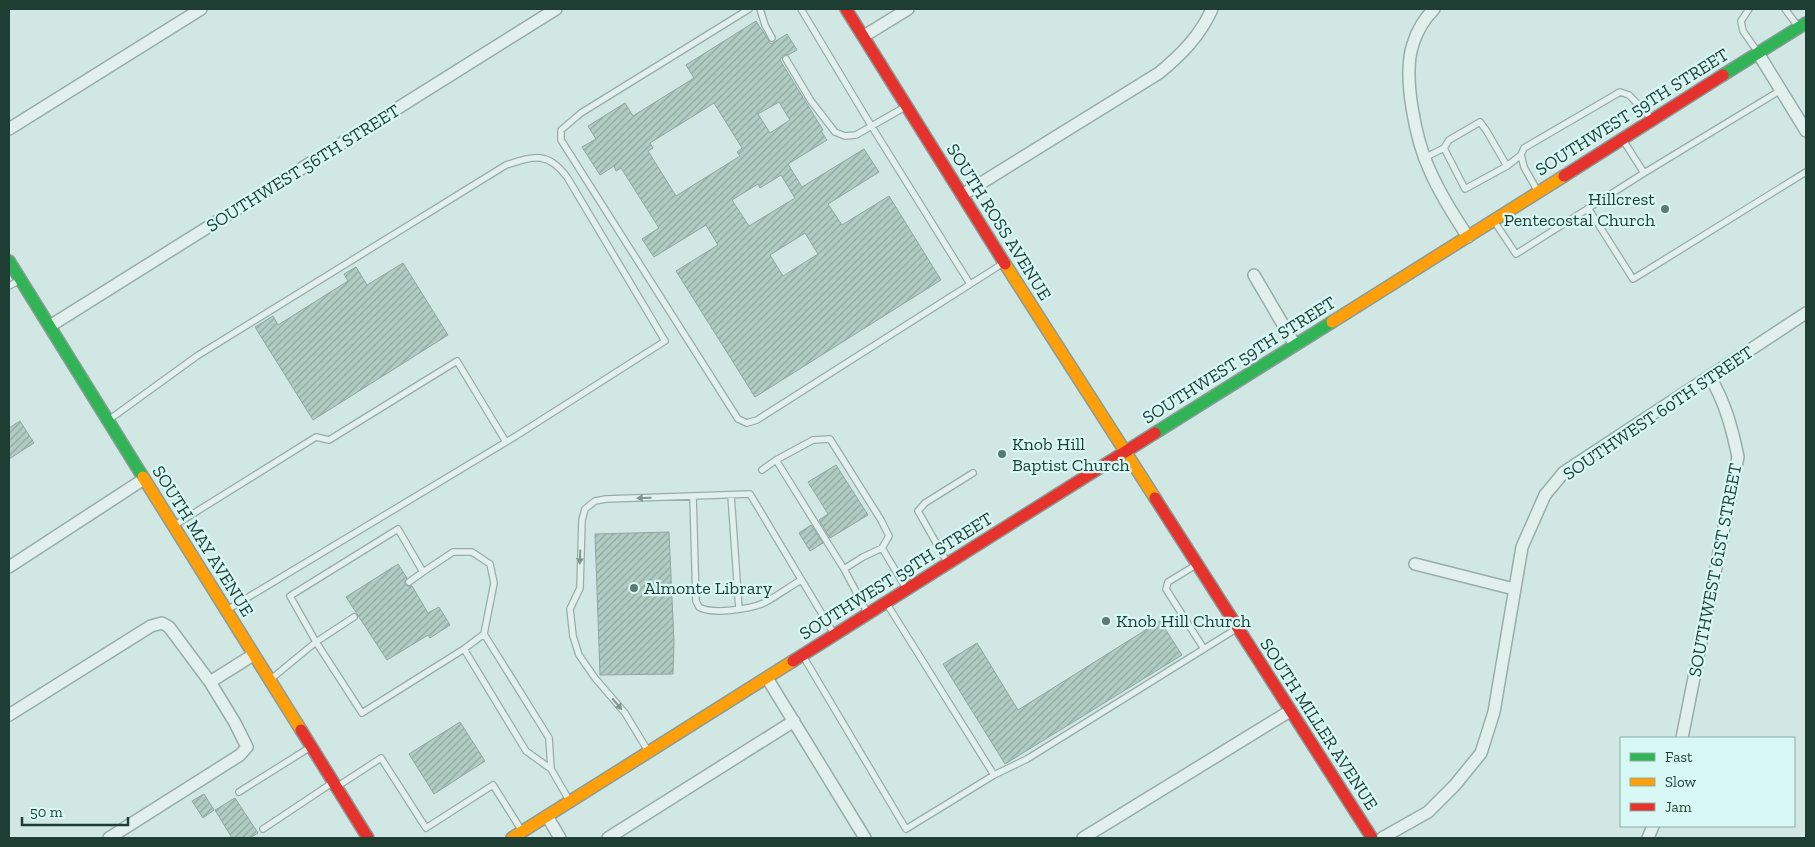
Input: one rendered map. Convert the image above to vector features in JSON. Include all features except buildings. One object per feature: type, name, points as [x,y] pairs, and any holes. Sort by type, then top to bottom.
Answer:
[{"type":"main road","name":"SOUTH ROSS AVENUE","points":[[846,9],[1004,263],[1125,452]]},
{"type":"main road","name":"SOUTHWEST 59TH STREET","points":[[512,838],[1803,25]]},
{"type":"main road","name":"SOUTH MAY AVENUE","points":[[9,262],[368,838]]},
{"type":"main road","name":"SOUTH MILLER AVENUE","points":[[1125,452],[1372,838]]},
{"type":"street","points":[[9,129],[201,9]]},
{"type":"street","name":"SOUTHWEST 56TH STREET","points":[[50,326],[556,9]]},
{"type":"street","points":[[864,36],[908,9]]},
{"type":"street","points":[[962,195],[1159,73],[1180,56],[1195,39],[1212,9]]},
{"type":"street","points":[[1434,9],[1422,24],[1412,45],[1410,55],[1412,107],[1424,158],[1438,187],[1468,237]]},
{"type":"street","points":[[1758,53],[1806,132]]},
{"type":"street","points":[[1254,275],[1295,345]]},
{"type":"street","name":"SOUTHWEST 60TH STREET","points":[[1382,838],[1428,812],[1455,785],[1480,753],[1494,712],[1522,547],[1546,495],[1564,472],[1806,312]]},
{"type":"street","name":"SOUTHWEST 61ST STREET","points":[[1682,737],[1738,457],[1731,424],[1720,394],[1710,377]]},
{"type":"street","points":[[9,567],[144,480]]},
{"type":"street","points":[[1414,564],[1514,588]]},
{"type":"street","points":[[9,715],[151,626],[162,623],[169,627],[210,682],[247,747],[232,760],[109,838]]},
{"type":"street","points":[[210,682],[254,655]]},
{"type":"street","points":[[767,678],[861,837]]},
{"type":"street","points":[[1083,838],[1290,711]]},
{"type":"street","points":[[608,838],[794,721]]},
{"type":"street","points":[[546,816],[560,838]]},
{"type":"lane","points":[[749,9],[581,114],[561,130],[561,140],[738,419],[747,423],[757,420],[1004,263]]},
{"type":"lane","points":[[760,9],[772,38]]},
{"type":"lane","points":[[801,9],[970,284]]},
{"type":"lane","points":[[1749,9],[1740,21],[1743,31],[1758,53]]},
{"type":"lane","points":[[1785,9],[1803,25]]},
{"type":"lane","points":[[786,59],[811,101],[835,132],[845,136],[856,135],[906,106]]},
{"type":"lane","points":[[1494,221],[1516,254],[1644,173],[1781,90]]},
{"type":"lane","points":[[1444,148],[1466,189],[1507,166],[1521,155],[1524,148],[1620,92],[1629,95],[1652,120]]},
{"type":"lane","points":[[1424,158],[1444,148],[1449,140],[1480,122],[1507,166]]},
{"type":"lane","points":[[1623,139],[1644,173]]},
{"type":"lane","points":[[1521,155],[1524,167],[1538,192]]},
{"type":"lane","points":[[108,421],[197,356],[506,165],[528,158],[544,157],[559,166],[567,177],[664,341],[506,442],[226,611]]},
{"type":"lane","points":[[1588,208],[1633,278],[1806,172]]},
{"type":"lane","points":[[9,286],[20,279]]},
{"type":"lane","points":[[174,526],[316,437],[329,440],[457,361],[506,442]]},
{"type":"lane","points":[[762,470],[776,460],[813,440],[830,439],[889,536],[882,548],[844,569]]},
{"type":"lane","points":[[776,460],[844,569],[868,614]]},
{"type":"lane","points":[[948,564],[918,512],[925,503],[973,474]]},
{"type":"lane","points":[[648,752],[625,713],[595,678],[579,655],[574,636],[570,609],[580,588],[582,520],[585,509],[595,502],[606,499],[750,494],[835,636]]},
{"type":"lane","points":[[731,495],[739,609]]},
{"type":"lane","points":[[693,496],[696,601],[699,607],[712,612],[762,604],[801,580]]},
{"type":"lane","points":[[409,582],[453,552],[472,552],[490,564],[494,583],[484,634],[464,649],[362,713],[316,642],[290,596],[398,529],[423,572]]},
{"type":"lane","points":[[882,548],[907,590]]},
{"type":"lane","points":[[1197,565],[1168,582],[1166,589],[1204,649]]},
{"type":"lane","points":[[886,603],[994,775]]},
{"type":"lane","points":[[270,681],[316,642],[354,617]]},
{"type":"lane","points":[[803,655],[906,829],[994,775],[1028,759],[1237,628]]},
{"type":"lane","points":[[484,634],[549,738],[551,769]]},
{"type":"lane","points":[[464,649],[526,751],[551,769],[570,802]]},
{"type":"lane","points":[[239,792],[311,747]]},
{"type":"lane","points":[[263,829],[381,758],[426,828],[493,786],[522,831]]},
{"type":"traffic: fast","points":[[1723,75],[1806,23]]},
{"type":"traffic: fast","points":[[9,261],[143,477]]},
{"type":"traffic: fast","points":[[1155,433],[1332,322]]},
{"type":"traffic: slow","points":[[1332,322],[1564,176]]},
{"type":"traffic: slow","points":[[1005,264],[1155,498]]},
{"type":"traffic: slow","points":[[143,477],[301,730]]},
{"type":"traffic: slow","points":[[512,838],[793,661]]},
{"type":"traffic: jam","points":[[846,9],[1005,264]]},
{"type":"traffic: jam","points":[[1564,176],[1723,75]]},
{"type":"traffic: jam","points":[[793,661],[1155,433]]},
{"type":"traffic: jam","points":[[1155,498],[1372,838]]},
{"type":"traffic: jam","points":[[301,730],[368,838]]},
{"type":"place","name":"Hillcrest Pentecostal Church","points":[[1665,209]]},
{"type":"place","name":"Knob Hill Baptist Church","points":[[1002,454]]},
{"type":"place","name":"Almonte Library","points":[[634,588]]},
{"type":"place","name":"Knob Hill Church","points":[[1106,621]]}]
